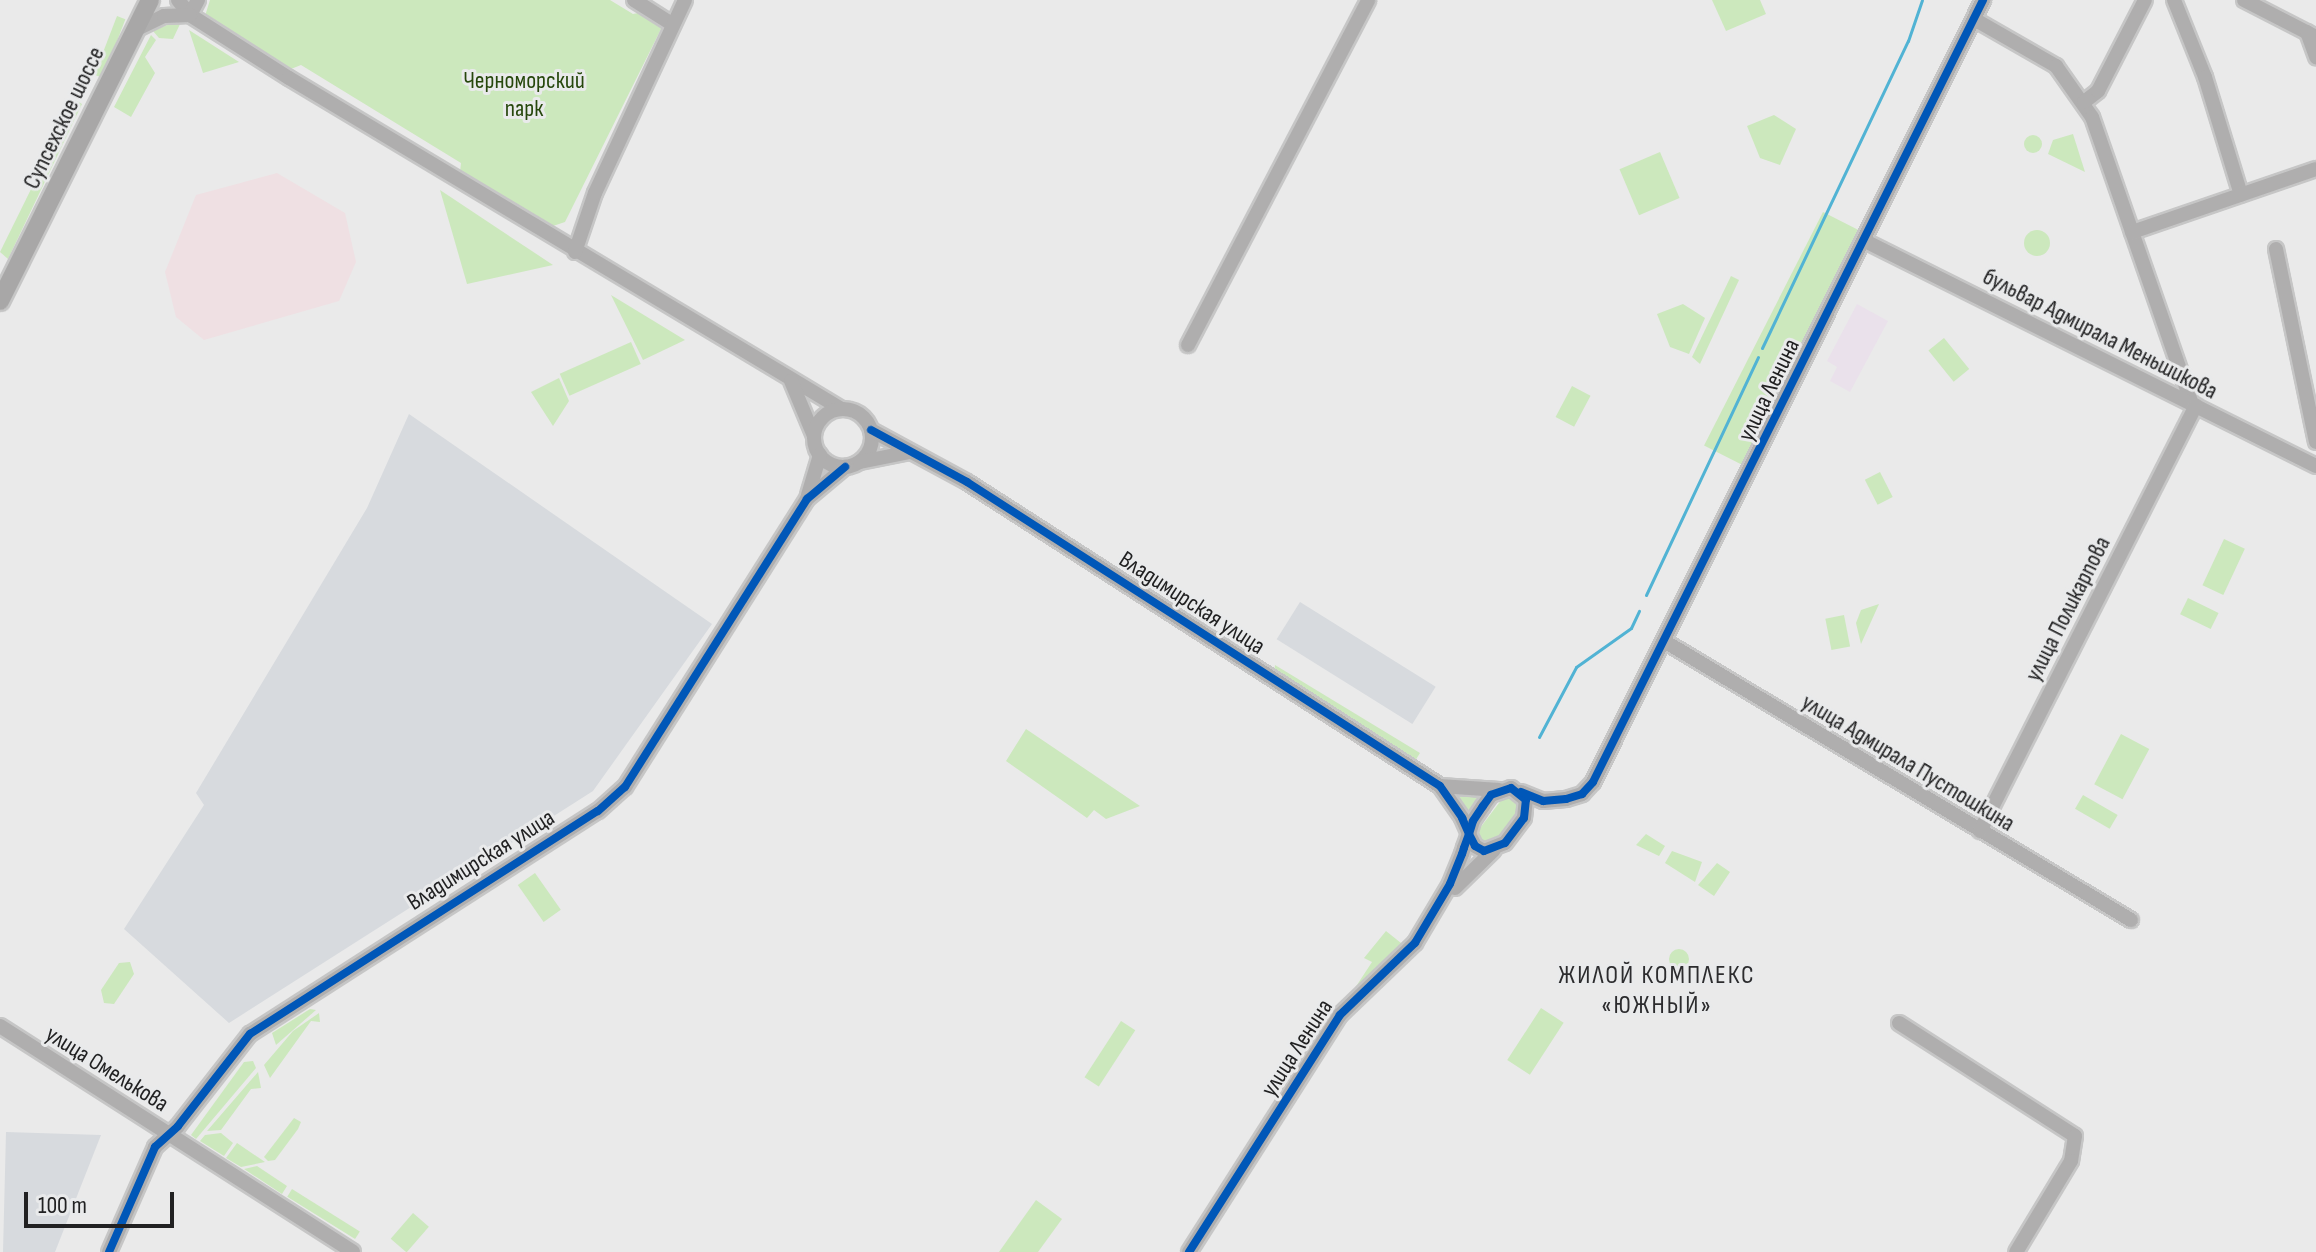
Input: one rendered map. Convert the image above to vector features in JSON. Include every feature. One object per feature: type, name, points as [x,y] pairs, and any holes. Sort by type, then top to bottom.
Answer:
[{"type":"main road","name":"Супсехское шоссе","points":[[0,301],[150,0]]},
{"type":"street","points":[[178,0],[190,15],[575,252],[791,381],[840,408],[859,413],[871,430],[871,444],[852,464],[820,455],[791,381]]},
{"type":"street","points":[[190,15],[198,0]]},
{"type":"street","points":[[634,0],[672,24]]},
{"type":"street","points":[[575,252],[595,193],[685,0]]},
{"type":"street","points":[[1188,345],[1368,0]]},
{"type":"street","name":"улица Ленина","points":[[1543,801],[1582,794],[1664,641],[1983,0]]},
{"type":"street","points":[[2084,102],[2098,91],[2145,0]]},
{"type":"street","points":[[2174,0],[2205,77],[2241,195]]},
{"type":"street","points":[[2244,0],[2311,34],[2316,57]]},
{"type":"street","points":[[135,30],[164,16],[190,15]]},
{"type":"street","points":[[1974,19],[2056,66],[2084,102],[2194,405]]},
{"type":"street","points":[[2132,232],[2316,169]]},
{"type":"street","name":"бульвар Адмирала Меньшикова","points":[[1865,241],[2316,466]]},
{"type":"street","points":[[2276,249],[2316,442]]},
{"type":"street","name":"улица Поликарпова","points":[[1980,831],[2194,405]]},
{"type":"street","points":[[814,436],[827,413],[840,408]]},
{"type":"street","name":"Владимирская улица","points":[[871,430],[914,452],[1440,786],[1475,846],[1495,850]]},
{"type":"street","name":"Владимирская улица","points":[[807,499],[852,464],[914,452]]},
{"type":"street","name":"Владимирская улица","points":[[109,1252],[155,1147],[250,1034],[610,802],[660,733],[807,499],[820,455]]},
{"type":"street","name":"улица Адмирала Пустошкина","points":[[1664,641],[2131,920]]},
{"type":"street","name":"Владимирская улица","points":[[1440,786],[1521,792],[1543,801]]},
{"type":"street","points":[[1469,834],[1483,806],[1500,790]]},
{"type":"street","points":[[1521,792],[1524,818]]},
{"type":"street","points":[[1495,850],[1543,801]]},
{"type":"street","name":"улица Ленина","points":[[1189,1252],[1340,1015],[1415,943],[1450,884],[1469,834]]},
{"type":"street","name":"улица Ленина","points":[[1199,1252],[1344,1017],[1412,954],[1463,875],[1495,850]]},
{"type":"street","points":[[1899,1023],[2075,1136],[2071,1161],[2016,1252]]},
{"type":"street","name":"улица Омелькова","points":[[0,1026],[353,1252]]},
{"type":"shaded area","points":[[277,173],[345,213],[356,262],[339,301],[204,340],[176,317],[165,272],[196,195]]},
{"type":"shaded area","points":[[1857,304],[1888,321],[1850,392],[1830,381],[1837,367],[1827,361]]},
{"type":"shaded area","points":[[409,414],[712,624],[593,791],[229,1023],[124,929],[204,805],[196,793],[367,508]]},
{"type":"shaded area","points":[[1300,602],[1436,687],[1412,724],[1277,639]]},
{"type":"shaded area","points":[[6,1132],[101,1135],[55,1252],[3,1252]]},
{"type":"green space","name":"Черноморский парк","points":[[210,0],[610,0],[633,14],[643,12],[657,19],[661,29],[565,222],[553,226],[460,172],[461,163],[301,65],[291,69],[205,16]]},
{"type":"green space","points":[[1712,0],[1760,0],[1766,14],[1726,31]]},
{"type":"green space","points":[[117,16],[125,19],[103,78],[94,75]]},
{"type":"green space","points":[[172,23],[180,24],[173,39],[159,38],[153,31]]},
{"type":"green space","points":[[189,30],[239,62],[203,73]]},
{"type":"green space","points":[[151,35],[156,40],[145,57],[155,73],[131,117],[114,107]]},
{"type":"green space","points":[[75,100],[82,104],[8,259],[0,252]]},
{"type":"green space","points":[[1774,115],[1796,129],[1780,165],[1760,158],[1747,126]]},
{"type":"green space","points":[[2073,134],[2085,172],[2048,154],[2053,140]]},
{"type":"green space","points":[[2029,135],[2037,135],[2042,144],[2040,151],[2029,153],[2024,148],[2024,140]]},
{"type":"green space","points":[[1660,152],[1680,198],[1639,215],[1619,169]]},
{"type":"green space","points":[[440,190],[553,265],[467,284]]},
{"type":"green space","points":[[1823,212],[1860,231],[1741,465],[1704,445]]},
{"type":"green space","points":[[2037,230],[2046,234],[2050,243],[2046,252],[2037,256],[2028,252],[2024,243],[2028,234]]},
{"type":"green space","points":[[1731,276],[1739,280],[1700,364],[1692,357]]},
{"type":"green space","points":[[611,295],[685,340],[643,360]]},
{"type":"green space","points":[[1683,304],[1705,318],[1689,354],[1670,347],[1657,314]]},
{"type":"green space","points":[[1944,338],[1969,369],[1954,382],[1928,351]]},
{"type":"green space","points":[[631,342],[641,364],[570,396],[560,374]]},
{"type":"green space","points":[[559,378],[569,401],[553,426],[531,392]]},
{"type":"green space","points":[[1572,386],[1591,396],[1574,427],[1556,417]]},
{"type":"green space","points":[[1880,472],[1893,497],[1878,505],[1865,480]]},
{"type":"green space","points":[[2224,539],[2245,549],[2223,595],[2202,585]]},
{"type":"green space","points":[[2188,598],[2219,613],[2211,629],[2180,614]]},
{"type":"green space","points":[[1879,604],[1861,644],[1856,623],[1861,610]]},
{"type":"green space","points":[[1844,615],[1850,646],[1831,650],[1825,619]]},
{"type":"green space","points":[[1275,665],[1420,753],[1415,761],[1274,673]]},
{"type":"green space","points":[[1026,729],[1140,806],[1106,819],[1094,810],[1087,818],[1006,761]]},
{"type":"green space","points":[[2121,734],[2149,749],[2122,799],[2094,784]]},
{"type":"green space","points":[[1458,793],[1488,793],[1468,821]]},
{"type":"green space","points":[[1505,795],[1518,797],[1522,811],[1498,843],[1483,846],[1477,832]]},
{"type":"green space","points":[[2083,795],[2118,815],[2110,829],[2075,809]]},
{"type":"green space","points":[[1646,834],[1665,846],[1659,856],[1636,845]]},
{"type":"green space","points":[[1672,851],[1702,862],[1695,882],[1665,863]]},
{"type":"green space","points":[[1717,863],[1730,872],[1714,896],[1698,885]]},
{"type":"green space","points":[[535,873],[561,910],[544,922],[518,885]]},
{"type":"green space","points":[[1386,931],[1406,947],[1301,1065],[1312,1039],[1319,1043],[1372,962],[1364,958]]},
{"type":"green space","points":[[1679,949],[1686,952],[1689,959],[1686,966],[1679,969],[1672,966],[1669,959],[1672,952]]},
{"type":"green space","points":[[130,962],[134,974],[114,1004],[104,1003],[101,990],[119,963]]},
{"type":"green space","points":[[1541,1008],[1564,1023],[1530,1075],[1507,1060]]},
{"type":"green space","points":[[310,1009],[316,1010],[276,1045],[272,1033]]},
{"type":"green space","points":[[319,1013],[320,1022],[311,1021],[270,1078],[264,1065],[293,1031]]},
{"type":"green space","points":[[1121,1021],[1135,1030],[1099,1086],[1085,1077]]},
{"type":"green space","points":[[253,1061],[256,1068],[196,1139],[191,1135],[244,1062]]},
{"type":"green space","points":[[258,1072],[261,1088],[251,1089],[221,1130],[207,1131]]},
{"type":"green space","points":[[294,1118],[301,1122],[298,1129],[275,1160],[268,1161],[264,1157]]},
{"type":"green space","points":[[221,1133],[233,1143],[224,1156],[200,1141],[205,1135]]},
{"type":"green space","points":[[237,1143],[265,1162],[241,1167],[226,1158]]},
{"type":"green space","points":[[257,1166],[287,1186],[282,1194],[244,1169]]},
{"type":"green space","points":[[292,1189],[360,1231],[355,1239],[287,1197]]},
{"type":"green space","points":[[1036,1200],[1062,1219],[1038,1252],[999,1252]]},
{"type":"green space","points":[[413,1213],[429,1227],[407,1252],[391,1239]]},
{"type":"waterway","points":[[1762,348],[1908,41],[1922,0]]},
{"type":"waterway","points":[[1646,595],[1758,357]]},
{"type":"waterway","points":[[1539,737],[1576,667],[1631,628],[1639,611]]},
{"type":"cycle path","points":[[1521,792],[1543,801],[1566,799],[1582,794],[1593,782],[1983,0]]},
{"type":"cycle path","points":[[871,430],[967,482],[1440,786],[1462,818],[1469,834],[1475,846],[1484,851],[1505,843],[1524,818],[1526,800],[1511,788],[1491,795],[1473,821],[1469,834],[1462,854],[1450,884],[1415,943],[1340,1015],[1189,1252]]},
{"type":"cycle path","points":[[109,1252],[155,1147],[178,1126],[250,1034],[598,811],[625,787],[807,499],[845,467]]},
{"type":"district","name":"ЖИЛОЙ КОМПЛЕКС «ЮЖНЫЙ»","points":[[1657,991]]}]
